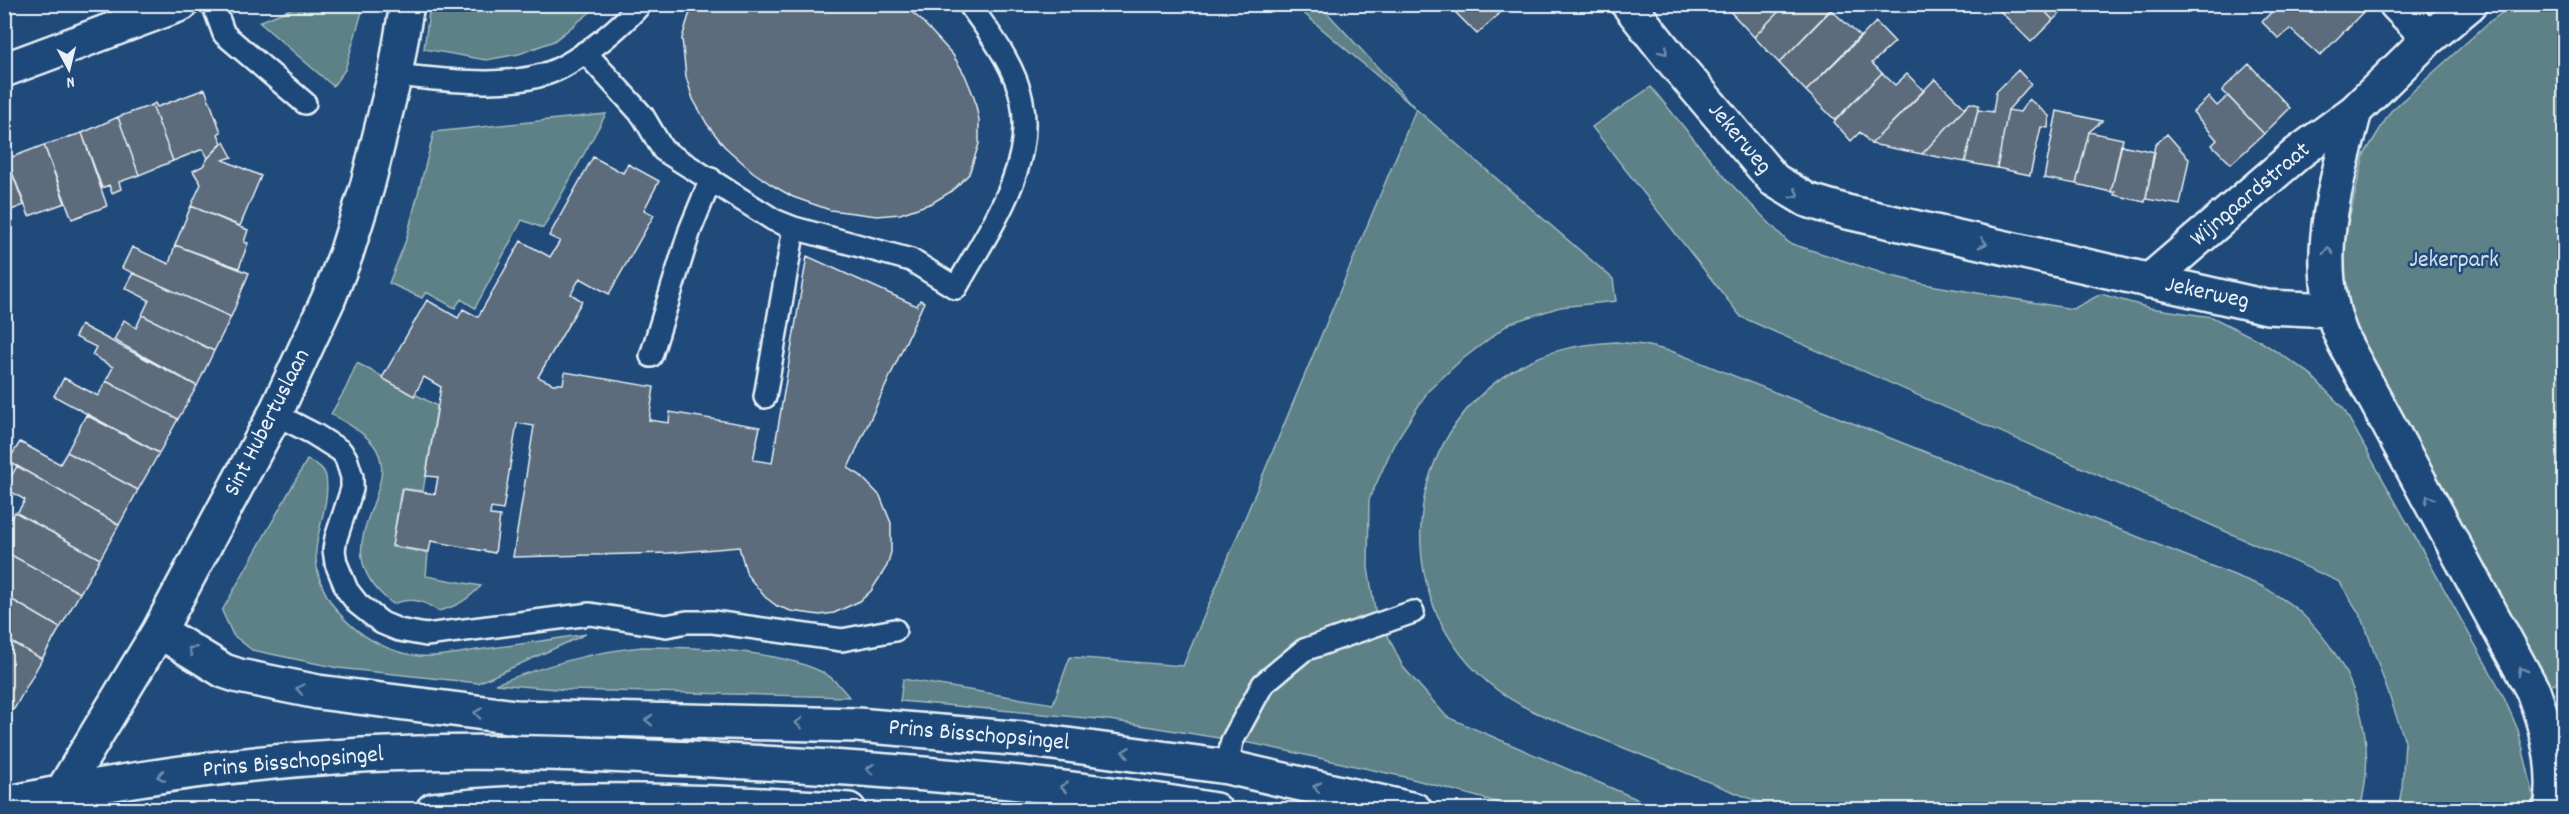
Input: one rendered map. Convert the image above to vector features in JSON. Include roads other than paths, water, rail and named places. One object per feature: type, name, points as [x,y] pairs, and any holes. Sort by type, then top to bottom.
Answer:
[{"type":"street","points":[[4,70],[181,4]]},
{"type":"street","name":"Sint Hubertuslaan","points":[[57,801],[159,631],[275,414],[328,300],[346,254],[367,187],[395,75],[407,4]]},
{"type":"street","name":"Jekerweg","points":[[1628,4],[1774,180],[1807,200],[1847,212],[2267,307],[2331,310]]},
{"type":"street","points":[[2396,4],[2429,38]]},
{"type":"street","name":"Wijngaardstraat","points":[[2149,281],[2298,153],[2355,111],[2429,38],[2467,5]]},
{"type":"street","name":"Wijngaardstraat","points":[[2331,310],[2327,256],[2330,209],[2355,111]]},
{"type":"street","points":[[2331,310],[2344,342],[2533,691],[2545,724],[2551,752],[2554,780],[2551,810]]},
{"type":"street","name":"Prins Bisschopsingel","points":[[159,631],[224,671],[254,681],[338,695],[492,715],[845,725],[938,731],[1099,748],[1227,767],[1415,810]]},
{"type":"street","points":[[536,718],[585,754]]},
{"type":"street","name":"Prins Bisschopsingel","points":[[4,804],[57,801],[210,769],[352,756],[456,752],[585,754],[827,766],[1000,779],[1122,794],[1215,810]]},
{"type":"street","points":[[433,810],[537,803],[614,802],[849,810]]},
{"type":"lane","points":[[213,4],[224,34],[305,102]]},
{"type":"lane","points":[[395,75],[464,81],[516,79],[561,68],[627,19],[641,4]]},
{"type":"lane","points":[[585,52],[644,116],[663,150],[774,220],[794,228],[911,260],[956,288],[983,242],[1017,172],[1023,145],[1022,102],[1015,80],[1000,48],[969,4]]},
{"type":"lane","points":[[651,356],[690,230],[711,179]]},
{"type":"lane","points":[[765,397],[794,228]]},
{"type":"lane","points":[[275,414],[314,434],[341,451],[346,458],[352,477],[352,489],[336,538],[334,550],[336,563],[347,590],[358,604],[382,623],[399,630],[426,635],[590,614],[666,626],[687,622],[713,622],[842,640],[895,630]]},
{"type":"lane","points":[[1227,767],[1232,741],[1263,684],[1304,650],[1413,612]]},
{"type":"park label","name":"Jekerpark","points":[[2454,261]]}]
